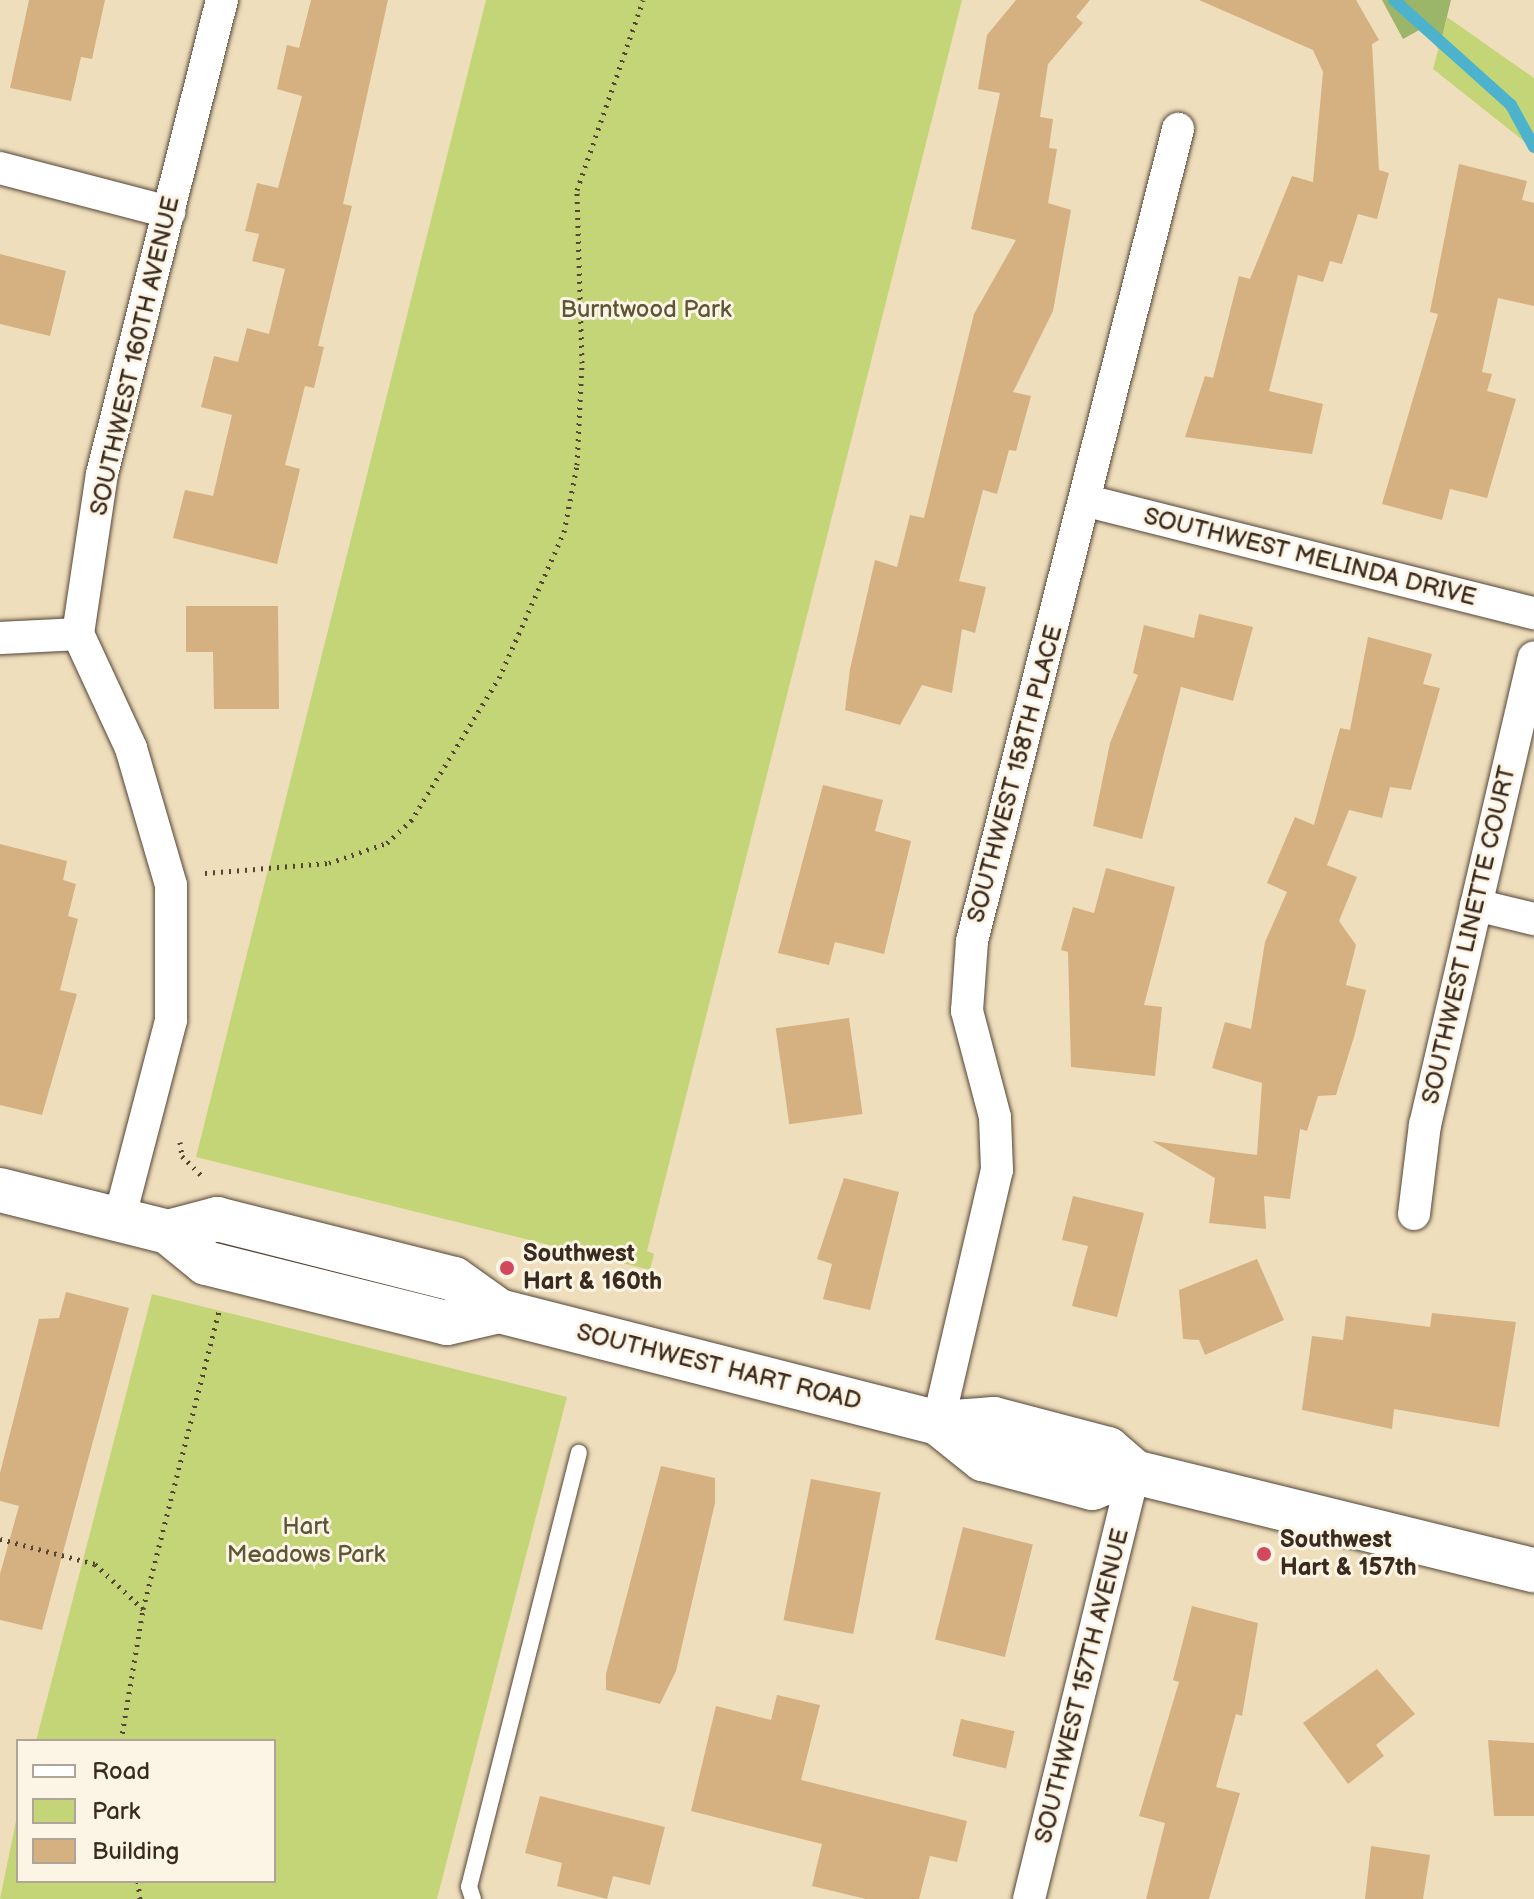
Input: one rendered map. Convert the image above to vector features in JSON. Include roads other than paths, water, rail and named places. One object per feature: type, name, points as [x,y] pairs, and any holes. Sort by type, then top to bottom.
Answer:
[{"type":"main road","name":"SOUTHWEST HART ROAD","points":[[0,1190],[168,1232],[206,1263],[447,1323],[499,1311],[938,1423],[994,1419],[1108,1449],[1134,1472],[1534,1570]]},
{"type":"street","name":"SOUTHWEST 160TH AVENUE","points":[[78,634],[102,474],[222,0]]},
{"type":"street","name":"SOUTHWEST 158TH PLACE","points":[[938,1423],[997,1170],[995,1117],[967,1011],[972,941],[1087,501],[1178,129]]},
{"type":"street","points":[[0,168],[169,212]]},
{"type":"street","name":"SOUTHWEST MELINDA DRIVE","points":[[1087,501],[1534,613]]},
{"type":"street","points":[[0,638],[78,634],[131,748],[171,885],[171,1020],[119,1220]]},
{"type":"street","name":"SOUTHWEST LINETTE COURT","points":[[1414,1214],[1425,1125],[1534,658]]},
{"type":"street","points":[[1476,905],[1534,919]]},
{"type":"street","name":"SOUTHWEST 157TH AVENUE","points":[[1029,1899],[1134,1472]]},
{"type":"lane","points":[[473,1899],[469,1887],[579,1453]]},
{"type":"waterway","points":[[1394,0],[1511,105],[1534,147]]},
{"type":"place","name":"Southwest Hart & 160th","points":[[507,1268]]},
{"type":"place","name":"Southwest Hart & 157th","points":[[1264,1554]]},
{"type":"park label","name":"Burntwood Park","points":[[646,310]]},
{"type":"park label","name":"Hart Meadows Park","points":[[306,1541]]}]
